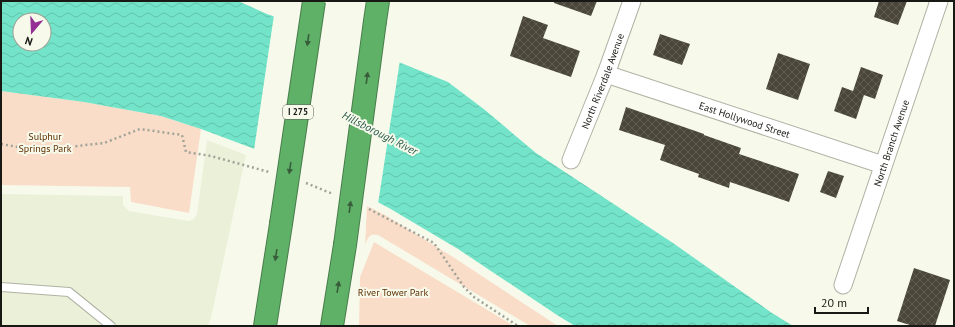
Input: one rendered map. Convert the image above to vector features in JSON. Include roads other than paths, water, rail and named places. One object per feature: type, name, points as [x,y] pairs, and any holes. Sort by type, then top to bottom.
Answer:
[{"type":"highway","name":"I 275","points":[[265,326],[314,1]]},
{"type":"highway","points":[[332,325],[378,1]]},
{"type":"highway","points":[[256,326],[271,287]]},
{"type":"street","name":"North Riverdale Avenue","points":[[571,160],[606,74],[632,1]]},
{"type":"street","name":"North Branch Avenue","points":[[843,284],[939,1]]},
{"type":"street","name":"East Hollywood Street","points":[[606,74],[883,165]]},
{"type":"lane","points":[[1,287],[69,292],[111,326]]},
{"type":"water","name":"Hillsborough River","points":[[1,1],[238,1],[267,14],[401,63],[448,82],[485,110],[536,153],[673,243],[772,313],[793,326],[575,326],[458,249],[389,208],[325,175],[201,129],[161,116],[84,102],[1,91]]},
{"type":"park label","name":"Sulphur Springs Park","points":[[45,142]]},
{"type":"park label","name":"River Tower Park","points":[[393,292]]}]
